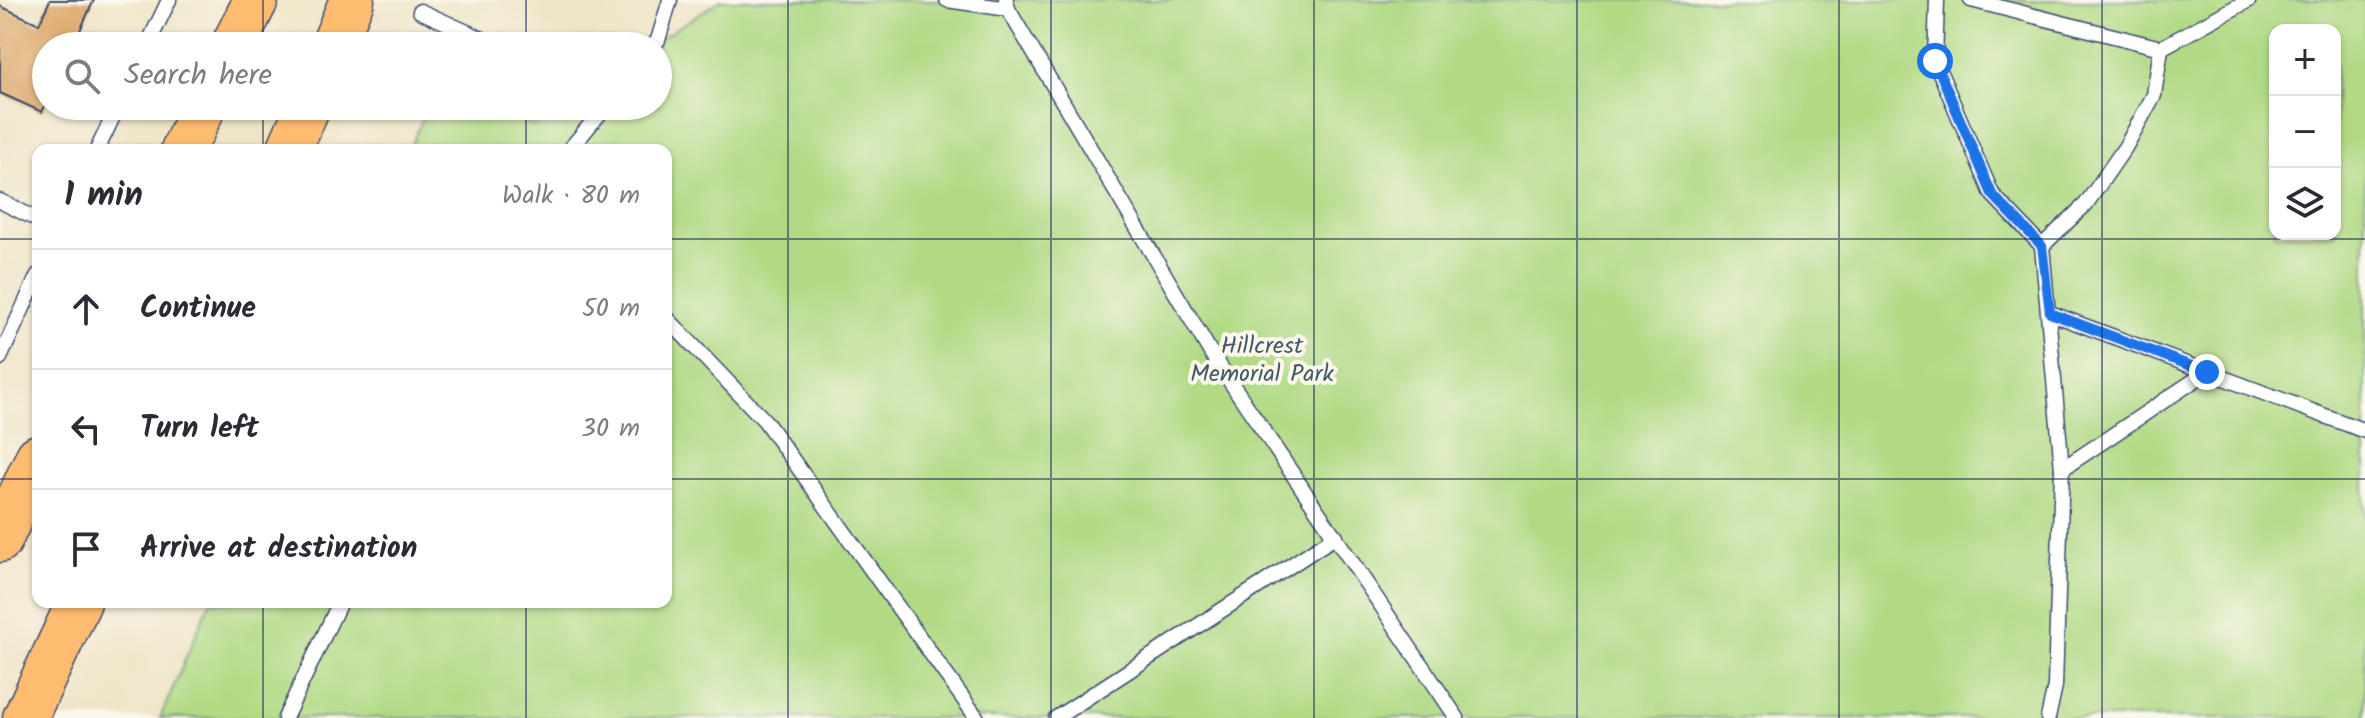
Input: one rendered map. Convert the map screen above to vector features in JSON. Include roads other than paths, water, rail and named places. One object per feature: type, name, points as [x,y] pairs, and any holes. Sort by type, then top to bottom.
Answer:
[{"type":"main road","points":[[240,32],[256,0]]},
{"type":"main road","points":[[339,32],[352,0]]},
{"type":"main road","points":[[186,144],[197,120]]},
{"type":"main road","points":[[292,144],[302,120]]},
{"type":"main road","points":[[0,540],[32,470]]},
{"type":"main road","points":[[25,718],[76,608]]},
{"type":"lane","points":[[154,32],[169,0]]},
{"type":"lane","points":[[660,32],[670,0]]},
{"type":"lane","points":[[947,0],[1007,5],[1211,353],[1457,718]]},
{"type":"lane","points":[[1937,0],[1935,61],[1992,194],[2042,246],[2062,469],[2055,686],[2048,718]]},
{"type":"lane","points":[[1971,0],[2161,48],[2249,0]]},
{"type":"lane","points":[[420,11],[467,32]]},
{"type":"lane","points":[[2042,246],[2086,204],[2126,146],[2154,95],[2161,48]]},
{"type":"lane","points":[[100,144],[111,120]]},
{"type":"lane","points":[[574,144],[594,120]]},
{"type":"lane","points":[[0,201],[32,217]]},
{"type":"lane","points":[[0,358],[32,288]]},
{"type":"lane","points":[[2050,313],[2365,431]]},
{"type":"lane","points":[[672,323],[765,421],[977,718]]},
{"type":"lane","points":[[2062,469],[2207,372]]},
{"type":"lane","points":[[1056,718],[1336,536]]},
{"type":"lane","points":[[285,718],[337,608]]},
{"type":"park label","name":"Hillcrest Memorial Park","points":[[1262,359]]}]
